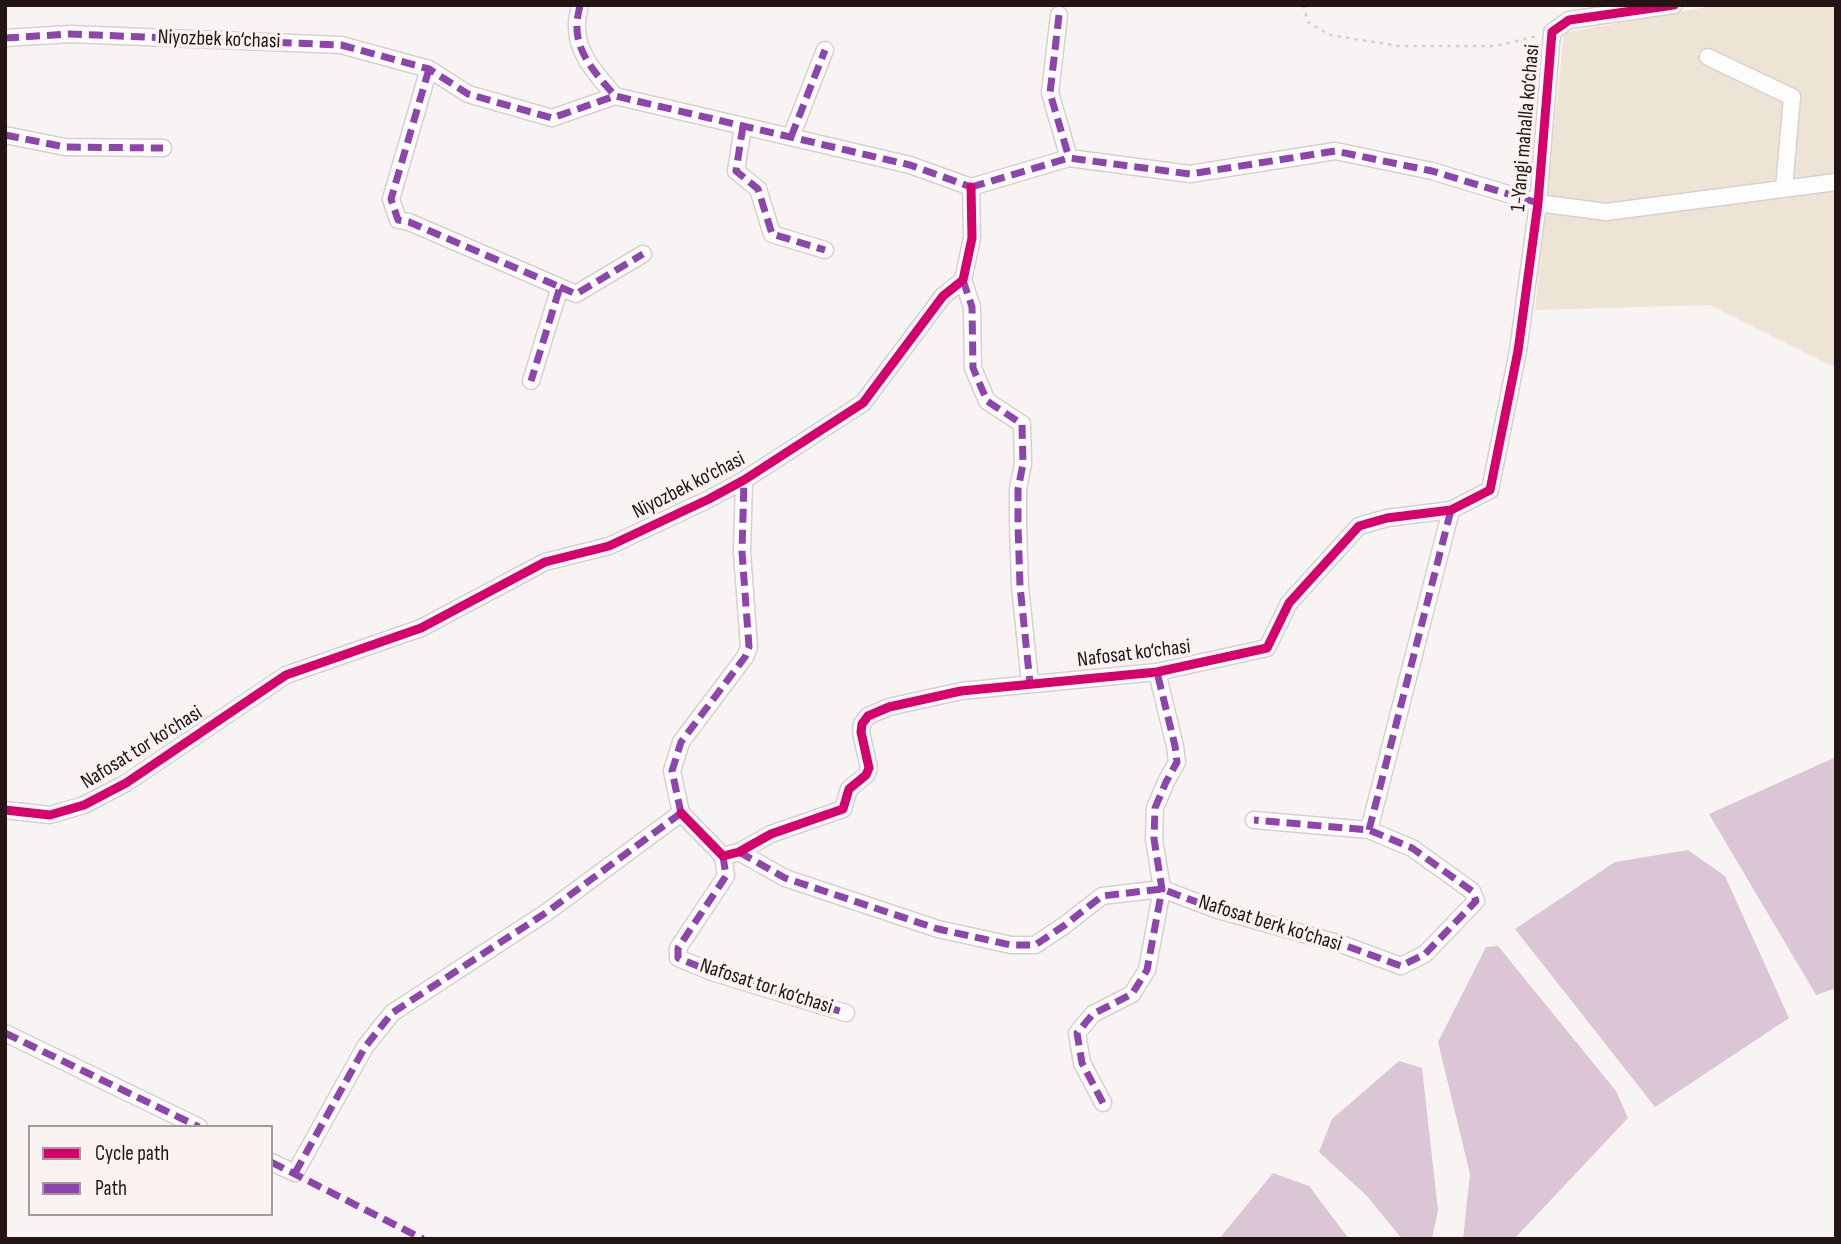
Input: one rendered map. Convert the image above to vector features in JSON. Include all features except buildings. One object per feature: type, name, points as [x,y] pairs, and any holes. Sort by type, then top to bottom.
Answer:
[{"type":"street","points":[[580,5],[577,28],[580,46],[591,67],[615,96],[910,165],[971,187],[972,238],[963,280],[972,307],[973,368],[987,401],[1022,424],[1023,464],[1018,489],[1017,524],[1030,683]]},
{"type":"street","name":"1-Yangi mahalla ko‘chasi","points":[[1518,351],[1538,203],[1552,32],[1569,20],[1674,5]]},
{"type":"street","points":[[1059,15],[1050,93],[1069,158]]},
{"type":"street","name":"Niyozbek ko‘chasi","points":[[5,38],[71,34],[341,45],[429,69],[468,94],[552,118],[615,96]]},
{"type":"street","points":[[791,137],[825,50]]},
{"type":"street","points":[[1709,57],[1792,97],[1784,188]]},
{"type":"street","points":[[429,69],[391,199],[398,220],[410,222],[576,294],[643,254]]},
{"type":"street","points":[[743,126],[736,171],[758,189],[772,234],[825,250]]},
{"type":"street","points":[[5,135],[65,147],[163,148]]},
{"type":"street","name":"1-Yangi mahalla ko‘chasi","points":[[971,187],[1069,158],[1190,174],[1335,151],[1432,171],[1538,203]]},
{"type":"street","points":[[1538,203],[1606,212],[1835,182]]},
{"type":"street","name":"Niyozbek ko‘chasi","points":[[286,675],[421,628],[545,562],[609,546],[744,480],[863,402],[943,296],[963,280]]},
{"type":"street","points":[[531,381],[560,287]]},
{"type":"street","name":"Nafosat ko‘chasi","points":[[731,854],[771,834],[843,809],[849,789],[866,775],[869,768],[861,732],[862,724],[869,716],[889,707],[961,691],[1157,672],[1267,648],[1290,603],[1359,526],[1387,518],[1451,510],[1490,490],[1518,351]]},
{"type":"street","points":[[744,480],[742,552],[749,647],[745,657],[681,742],[672,771],[681,813],[731,854],[785,878],[938,929],[1011,945],[1035,946],[1102,895],[1162,889],[1147,970],[1132,994],[1094,1014],[1077,1033],[1082,1063],[1103,1103]]},
{"type":"street","points":[[1369,830],[1451,510]]},
{"type":"street","name":"Nafosat ko‘chasi","points":[[1157,672],[1177,762],[1155,808],[1154,839],[1162,889]]},
{"type":"street","name":"Nafosat tor ko‘chasi","points":[[5,810],[50,815],[84,805],[126,783],[286,675]]},
{"type":"street","points":[[273,1163],[295,1173],[365,1047],[392,1013],[547,912],[681,813]]},
{"type":"street","name":"Nafosat berk ko‘chasi","points":[[1162,889],[1217,910],[1344,945],[1401,966],[1425,954],[1476,901],[1472,891],[1412,848],[1369,830],[1254,820]]},
{"type":"street","name":"Nafosat tor ko‘chasi","points":[[731,854],[726,876],[678,948],[678,958],[715,973],[846,1013]]},
{"type":"street","points":[[5,1034],[195,1125]]},
{"type":"path","points":[[1303,5],[1308,22],[1330,35],[1399,46],[1496,46],[1552,32]]},
{"type":"shaded area","points":[[1718,5],[1836,5],[1836,368],[1710,305],[1535,310],[1564,33]]},
{"type":"shaded area","points":[[1836,757],[1836,988],[1816,995],[1709,814]]},
{"type":"shaded area","points":[[1688,850],[1725,876],[1789,1018],[1655,1107],[1515,929],[1615,862]]},
{"type":"shaded area","points":[[1498,946],[1616,1091],[1628,1118],[1514,1239],[1463,1239],[1470,1174],[1438,1042],[1486,947]]},
{"type":"shaded area","points":[[1399,1061],[1422,1068],[1438,1210],[1432,1239],[1402,1239],[1367,1196],[1319,1152],[1332,1119]]},
{"type":"shaded area","points":[[1273,1173],[1309,1186],[1349,1239],[1219,1239]]},
{"type":"marked path","points":[[580,5],[577,25],[581,47],[590,65],[615,96]]},
{"type":"marked path","points":[[1059,15],[1050,93],[1069,158]]},
{"type":"marked path","points":[[5,38],[70,34],[341,45],[429,69],[468,94],[552,118],[615,96],[910,165],[971,187]]},
{"type":"marked path","points":[[791,137],[825,50]]},
{"type":"marked path","points":[[429,69],[391,199],[398,220],[409,222],[560,287],[531,381]]},
{"type":"marked path","points":[[743,126],[736,171],[758,189],[772,234],[825,250]]},
{"type":"marked path","points":[[5,135],[65,147],[163,148]]},
{"type":"marked path","points":[[971,187],[1069,158],[1190,174],[1335,151],[1432,171],[1538,203]]},
{"type":"marked path","points":[[560,287],[576,294],[643,254]]},
{"type":"marked path","points":[[963,280],[972,307],[973,368],[987,401],[1022,424],[1023,464],[1018,489],[1018,524],[1020,586],[1030,683]]},
{"type":"marked path","points":[[681,813],[672,771],[681,742],[745,657],[749,647],[742,552],[744,480]]},
{"type":"marked path","points":[[1369,830],[1451,510]]},
{"type":"marked path","points":[[1103,1103],[1082,1063],[1077,1033],[1093,1014],[1132,994],[1147,970],[1162,889],[1154,839],[1155,808],[1177,762],[1157,672]]},
{"type":"marked path","points":[[295,1173],[365,1047],[392,1013],[547,912],[681,813]]},
{"type":"marked path","points":[[739,852],[785,878],[938,929],[1011,945],[1035,945],[1102,896],[1162,889],[1218,910],[1344,945],[1401,966],[1425,954],[1476,901],[1472,891],[1412,848],[1369,830],[1254,820]]},
{"type":"marked path","points":[[723,856],[726,876],[678,948],[678,958],[715,973],[846,1013]]},
{"type":"marked path","points":[[5,1033],[195,1125]]},
{"type":"marked path","points":[[273,1163],[423,1239]]},
{"type":"cycle path","points":[[681,813],[723,856],[739,852],[771,834],[843,809],[849,789],[866,775],[869,768],[861,732],[862,724],[868,716],[889,707],[961,691],[1157,672],[1267,648],[1289,603],[1359,526],[1387,518],[1451,510],[1490,490],[1518,351],[1538,203],[1552,32],[1569,20],[1674,5]]},
{"type":"cycle path","points":[[5,810],[50,815],[84,805],[126,783],[286,675],[421,628],[545,562],[609,546],[744,480],[863,403],[943,296],[963,280],[972,238],[971,187]]}]
